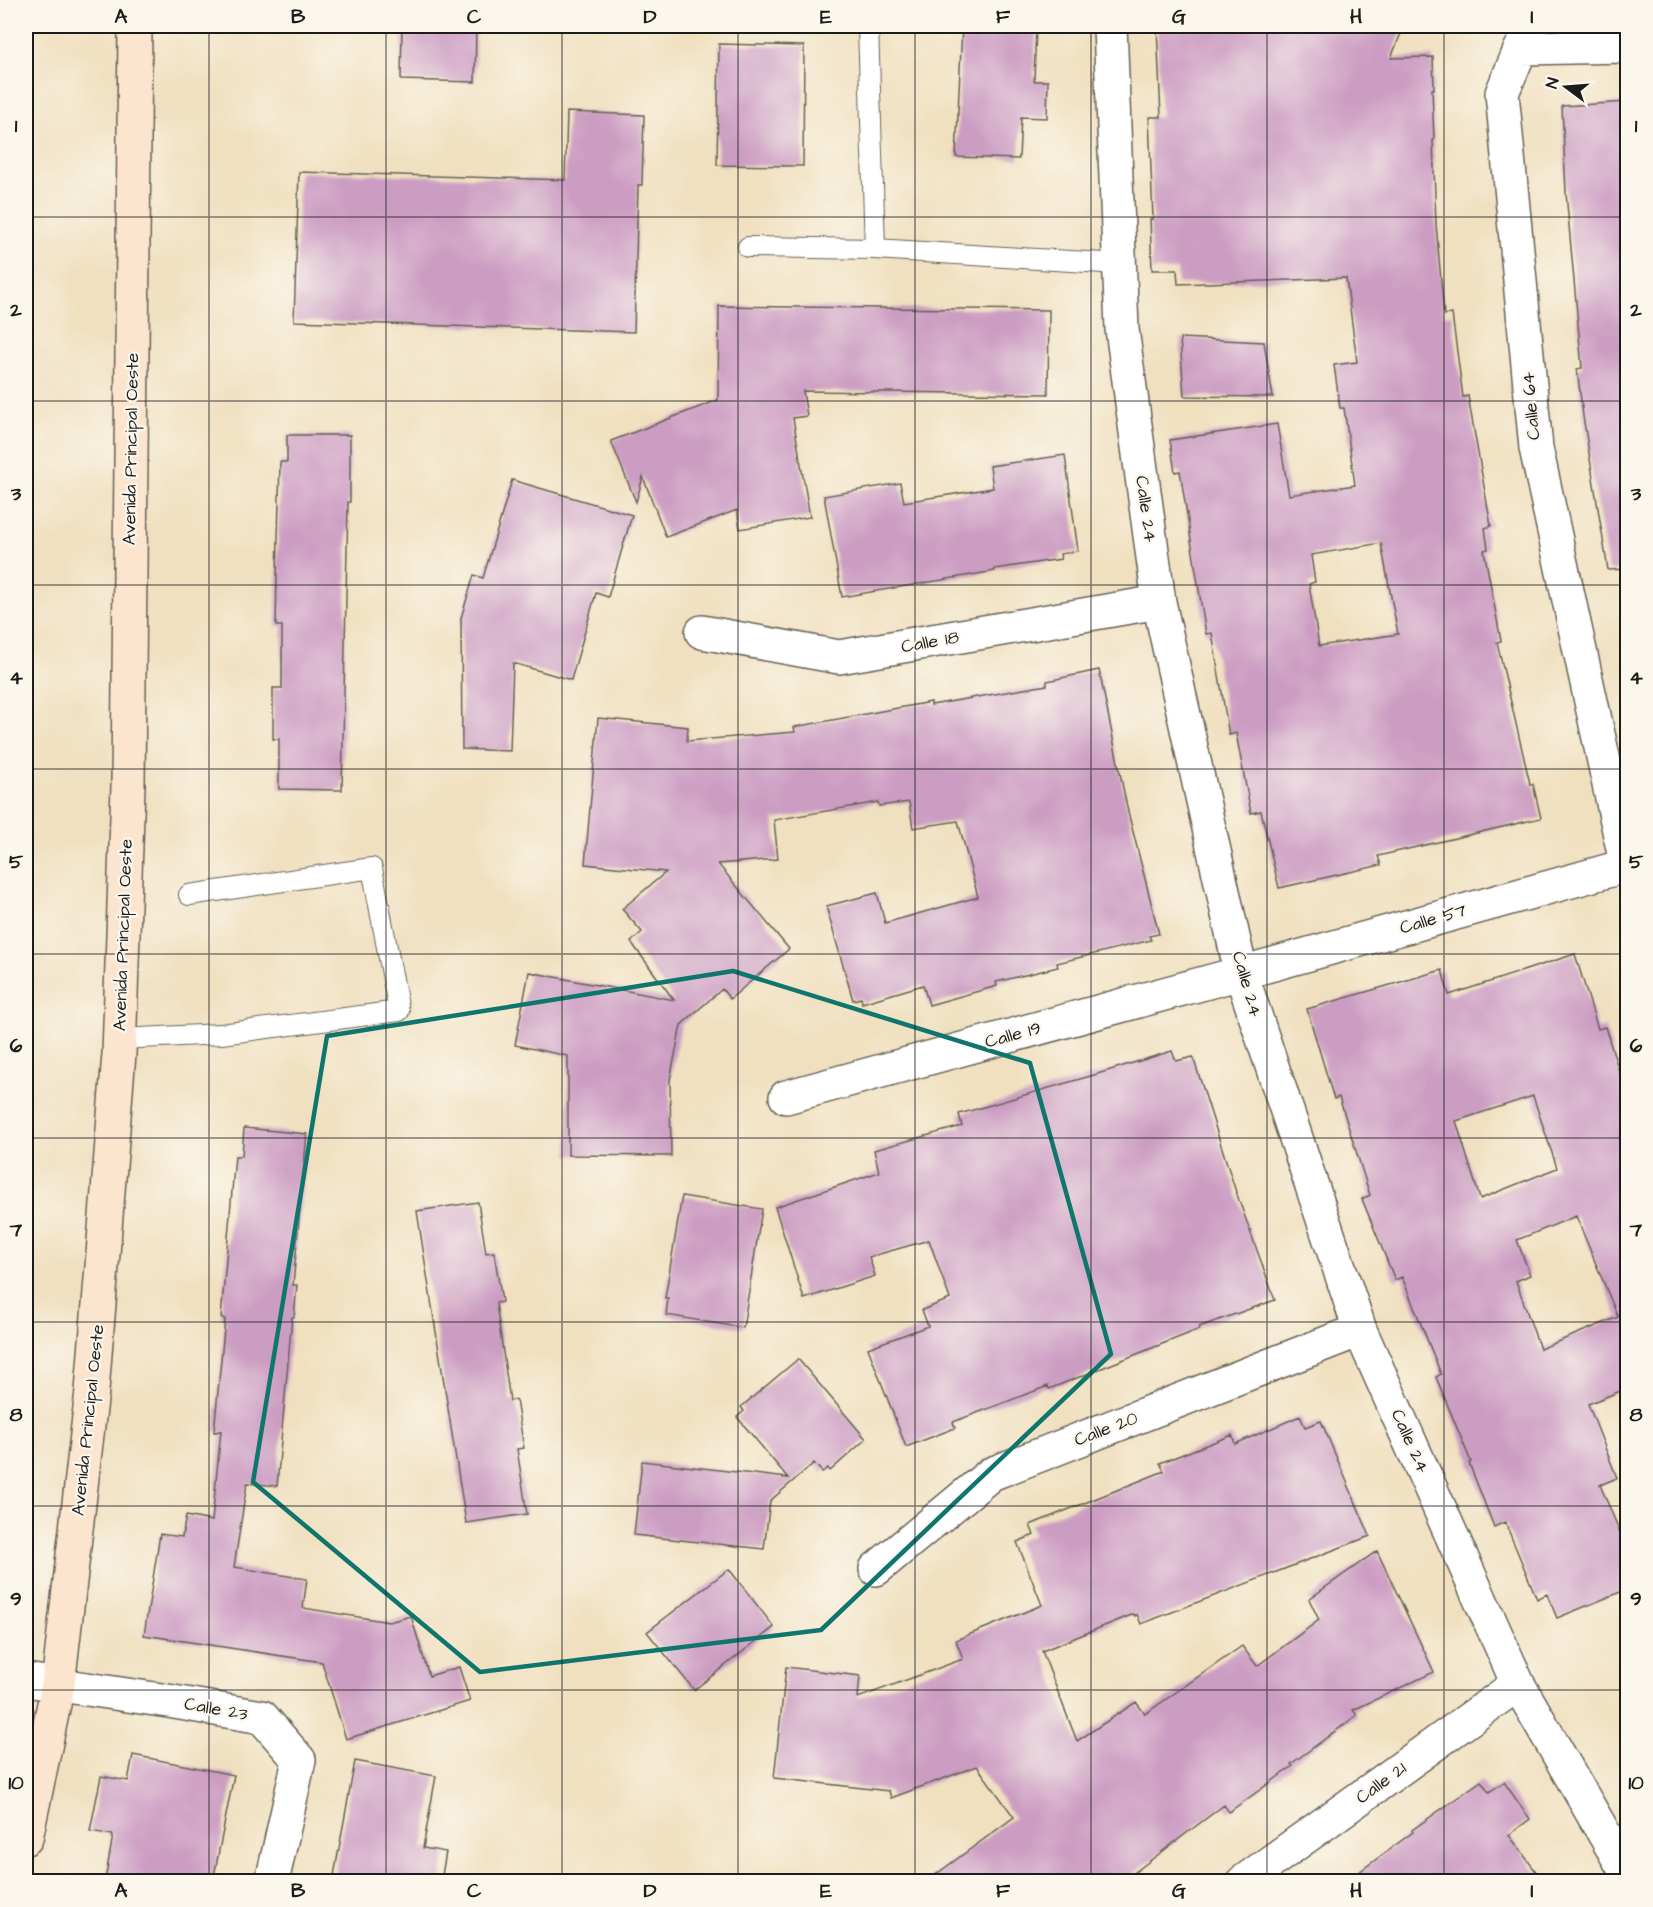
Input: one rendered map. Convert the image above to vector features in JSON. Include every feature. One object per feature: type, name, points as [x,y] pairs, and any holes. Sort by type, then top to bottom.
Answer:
[{"type":"main road","name":"Avenida Principal Oeste","points":[[26,1838],[58,1685],[92,1391],[120,1039],[128,786],[135,26]]},
{"type":"street","name":"Calle 24","points":[[1110,26],[1122,328],[1159,602],[1241,973],[1360,1330],[1518,1684],[1628,1875]]},
{"type":"street","name":"Calle 64","points":[[1626,869],[1536,448],[1502,93],[1521,48],[1628,46]]},
{"type":"street","name":"Calle 18","points":[[702,632],[839,657],[1159,602]]},
{"type":"street","name":"Calle 57","points":[[1241,973],[1626,869]]},
{"type":"street","name":"Calle 19","points":[[786,1097],[1241,973]]},
{"type":"street","name":"Calle 20","points":[[876,1569],[992,1474],[1360,1330]]},
{"type":"street","name":"Calle 23","points":[[26,1680],[262,1717],[299,1760],[273,1881]]},
{"type":"street","name":"Calle 21","points":[[1243,1881],[1518,1684]]},
{"type":"lane","points":[[868,26],[875,249]]},
{"type":"lane","points":[[748,247],[875,249],[1120,264]]},
{"type":"lane","points":[[120,1039],[221,1034],[399,1011],[372,868],[189,895]]},
{"type":"highlighted area","points":[[733,971],[1030,1063],[1111,1354],[821,1630],[480,1672],[253,1482],[327,1036]]},
{"type":"building","points":[[402,26],[476,26],[475,82],[401,80]]},
{"type":"building","points":[[962,26],[1036,26],[1034,81],[1048,81],[1047,118],[1021,117],[1019,159],[956,157]]},
{"type":"building","points":[[1157,26],[1404,26],[1391,58],[1433,57],[1436,224],[1444,315],[1452,314],[1463,397],[1468,396],[1491,526],[1485,528],[1488,549],[1484,550],[1501,641],[1497,642],[1530,784],[1533,784],[1541,818],[1378,856],[1381,865],[1279,888],[1261,811],[1251,813],[1236,733],[1229,735],[1212,633],[1206,634],[1180,471],[1175,472],[1170,440],[1277,424],[1289,495],[1355,485],[1344,408],[1340,408],[1334,365],[1357,362],[1346,278],[1178,284],[1177,270],[1152,270],[1150,219],[1153,219],[1149,117],[1161,117]],"holes":[[[1381,543],[1398,634],[1319,646],[1309,584],[1315,582],[1311,555]]]},
{"type":"building","points":[[719,44],[804,46],[803,166],[717,165]]},
{"type":"building","points":[[1628,102],[1628,569],[1608,570],[1577,369],[1582,368],[1566,193],[1562,106]]},
{"type":"building","points":[[567,112],[644,115],[642,185],[638,185],[634,332],[294,321],[299,172],[565,180]]},
{"type":"building","points":[[719,306],[1049,310],[1048,394],[803,391],[807,416],[793,418],[810,517],[740,529],[737,510],[666,537],[643,477],[636,502],[611,441],[718,400]]},
{"type":"building","points":[[1180,338],[1264,342],[1273,397],[1184,396]]},
{"type":"building","points":[[287,435],[350,435],[342,790],[279,789],[279,739],[273,739],[273,688],[282,688],[282,626],[276,626],[277,575],[280,462],[287,462]]},
{"type":"building","points":[[1065,455],[1078,551],[1060,554],[1061,559],[842,597],[824,496],[900,483],[904,502],[993,488],[990,466]]},
{"type":"building","points":[[512,480],[632,515],[608,597],[596,593],[571,680],[513,663],[510,751],[462,749],[461,618],[474,575],[483,578]]},
{"type":"building","points":[[1099,670],[1128,812],[1159,934],[1149,936],[1151,940],[1057,963],[1058,967],[996,982],[997,986],[929,1005],[923,985],[862,1003],[861,998],[853,1000],[826,906],[877,893],[885,923],[978,897],[958,821],[913,828],[909,802],[879,806],[878,802],[774,820],[778,859],[718,864],[789,949],[730,999],[722,989],[681,1025],[670,1080],[671,1156],[568,1155],[568,1056],[515,1045],[529,972],[674,1000],[631,942],[642,932],[622,909],[666,872],[585,864],[598,718],[688,727],[687,741],[795,732],[794,727],[931,702],[931,705],[1047,685],[1047,681]]},
{"type":"building","points":[[1575,954],[1598,1029],[1605,1027],[1628,1099],[1628,1388],[1588,1404],[1617,1478],[1600,1485],[1628,1551],[1628,1589],[1557,1618],[1547,1594],[1537,1599],[1505,1522],[1494,1527],[1469,1463],[1471,1462],[1436,1377],[1441,1374],[1402,1277],[1395,1280],[1362,1199],[1370,1195],[1339,1097],[1334,1099],[1307,1009],[1442,970],[1449,995]],"holes":[[[1533,1096],[1557,1168],[1480,1199],[1456,1121]],[[1576,1216],[1618,1317],[1540,1349],[1516,1281],[1530,1275],[1517,1240]]]},
{"type":"building","points":[[1172,1051],[1176,1061],[1193,1057],[1236,1192],[1275,1300],[1199,1327],[1200,1329],[1049,1389],[1048,1386],[953,1422],[955,1428],[906,1447],[868,1348],[928,1326],[922,1310],[950,1299],[929,1240],[869,1257],[875,1276],[804,1299],[775,1207],[879,1172],[874,1150],[962,1126],[959,1114]]},
{"type":"building","points":[[244,1128],[307,1134],[293,1285],[297,1285],[294,1317],[292,1317],[277,1486],[247,1483],[234,1567],[307,1579],[303,1608],[389,1622],[411,1616],[429,1676],[459,1667],[470,1701],[346,1739],[322,1662],[144,1635],[160,1534],[182,1537],[186,1516],[212,1521],[221,1431],[214,1432],[225,1319],[221,1318],[235,1156],[242,1156]]},
{"type":"building","points":[[682,1196],[762,1209],[743,1328],[666,1315],[668,1298],[665,1298]]},
{"type":"building","points":[[478,1202],[486,1253],[494,1252],[502,1302],[496,1303],[510,1401],[516,1400],[524,1448],[517,1449],[527,1514],[466,1523],[417,1211]]},
{"type":"building","points":[[798,1359],[866,1439],[830,1471],[828,1468],[822,1472],[814,1463],[770,1501],[764,1549],[634,1535],[642,1461],[788,1478],[737,1417],[744,1411],[741,1407]]},
{"type":"building","points":[[1300,1416],[1305,1427],[1321,1421],[1370,1536],[1141,1624],[1137,1614],[1135,1616],[1134,1614],[1042,1651],[1077,1741],[1136,1702],[1145,1714],[1242,1646],[1257,1666],[1319,1620],[1309,1599],[1377,1551],[1434,1672],[1353,1710],[1357,1715],[1291,1764],[1293,1766],[1229,1812],[1224,1805],[1123,1881],[927,1881],[1014,1817],[977,1766],[891,1798],[889,1791],[774,1778],[786,1667],[860,1676],[858,1698],[963,1659],[956,1640],[1042,1605],[1017,1542],[1034,1535],[1030,1525],[1164,1471],[1160,1463],[1232,1435],[1235,1444]]},
{"type":"building","points":[[729,1569],[774,1627],[694,1690],[647,1632]]},
{"type":"building","points":[[133,1755],[234,1775],[213,1881],[105,1881],[113,1835],[90,1831],[101,1776],[128,1781]]},
{"type":"building","points":[[355,1761],[436,1776],[423,1848],[446,1852],[441,1881],[333,1881]]},
{"type":"building","points":[[1481,1781],[1489,1792],[1504,1782],[1530,1819],[1509,1835],[1543,1881],[1347,1881],[1413,1832],[1412,1830]]}]
